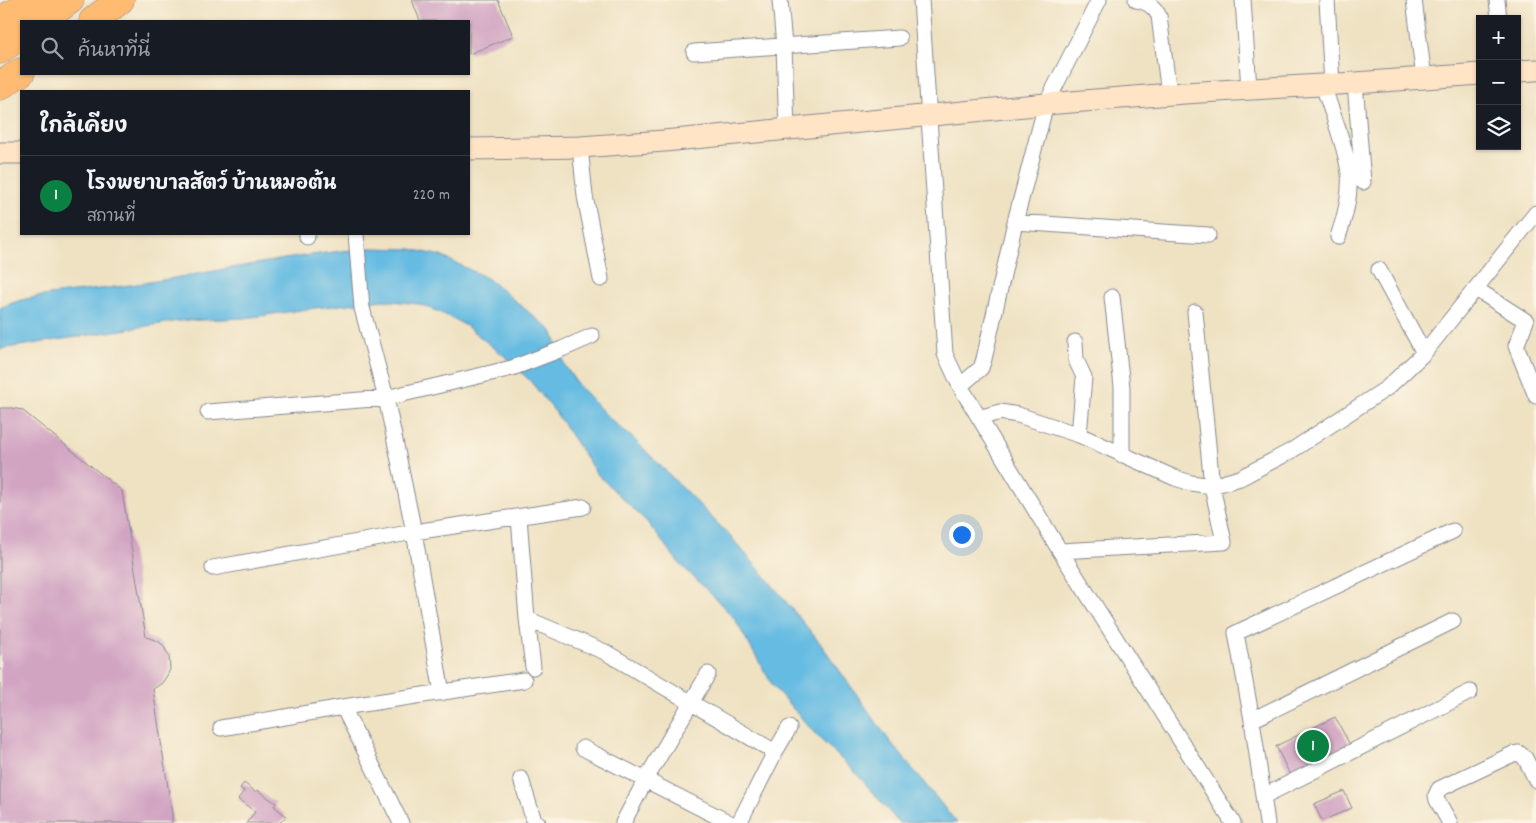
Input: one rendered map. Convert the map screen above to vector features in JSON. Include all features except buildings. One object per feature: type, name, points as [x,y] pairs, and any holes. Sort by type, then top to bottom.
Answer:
[{"type":"highway","points":[[0,22],[33,0]]},
{"type":"highway","points":[[42,20],[70,0]]},
{"type":"highway","points":[[94,20],[120,0]]},
{"type":"highway","points":[[0,50],[20,36]]},
{"type":"highway","points":[[0,86],[20,73]]},
{"type":"street","points":[[780,0],[784,46],[787,129]]},
{"type":"street","points":[[920,0],[945,354],[960,386],[979,418],[1227,821]]},
{"type":"street","points":[[960,386],[981,368],[984,359],[1015,222],[1046,104],[1099,0]]},
{"type":"street","points":[[1136,0],[1150,5],[1159,16],[1169,94]]},
{"type":"street","points":[[1243,0],[1249,89]]},
{"type":"street","points":[[1327,0],[1328,85],[1349,174],[1346,212],[1338,237]]},
{"type":"street","points":[[1414,0],[1424,78]]},
{"type":"street","points":[[1497,0],[1499,15]]},
{"type":"street","points":[[694,52],[899,38]]},
{"type":"street","points":[[1521,71],[1536,70]]},
{"type":"street","points":[[470,149],[580,147],[664,141],[1046,104],[1476,74]]},
{"type":"street","points":[[1355,83],[1363,182]]},
{"type":"street","points":[[580,147],[585,196],[601,279]]},
{"type":"street","points":[[0,154],[20,153]]},
{"type":"street","points":[[979,418],[1000,412],[1018,415],[1079,435],[1175,478],[1191,483],[1212,486],[1240,478],[1291,451],[1387,388],[1424,353],[1536,213]]},
{"type":"street","points":[[1015,222],[1208,235]]},
{"type":"street","points":[[357,239],[362,308],[386,398],[414,532],[442,693]]},
{"type":"street","points":[[1379,270],[1424,353]]},
{"type":"street","points":[[1476,288],[1526,321],[1516,346],[1536,396]]},
{"type":"street","points":[[1112,297],[1122,387],[1122,455]]},
{"type":"street","points":[[1060,551],[1224,542],[1212,486],[1195,312]]},
{"type":"street","points":[[208,412],[386,398],[512,368],[592,336]]},
{"type":"street","points":[[1075,342],[1076,360],[1084,377],[1079,435]]},
{"type":"street","points":[[213,568],[414,532],[583,507]]},
{"type":"street","points":[[519,517],[526,619],[533,666]]},
{"type":"street","points":[[1267,823],[1252,720],[1236,633],[1453,531]]},
{"type":"street","points":[[526,619],[605,652],[775,752]]},
{"type":"street","points":[[1252,720],[1453,621]]},
{"type":"street","points":[[623,823],[646,779],[708,674]]},
{"type":"street","points":[[221,728],[343,707],[524,680]]},
{"type":"street","points":[[1264,796],[1470,692]]},
{"type":"street","points":[[343,707],[402,823]]},
{"type":"street","points":[[739,823],[789,728]]},
{"type":"street","points":[[583,748],[730,823]]},
{"type":"street","points":[[1450,823],[1437,800],[1436,795],[1440,789],[1513,754],[1519,753],[1525,758],[1536,780]]},
{"type":"street","points":[[521,779],[534,821],[538,823]]},
{"type":"water","points":[[370,248],[411,249],[441,256],[487,278],[552,331],[565,366],[578,385],[608,417],[634,439],[730,536],[764,575],[820,643],[889,740],[957,823],[899,823],[857,774],[818,737],[773,686],[734,618],[679,563],[647,522],[597,474],[556,413],[531,382],[507,358],[465,325],[441,313],[419,304],[383,300],[245,318],[179,321],[0,349],[0,308],[18,301],[137,284],[312,255]]},
{"type":"place","name":"โรงพยาบาลสัตว์ บ้านหมอต้น","points":[[1313,746]]}]
